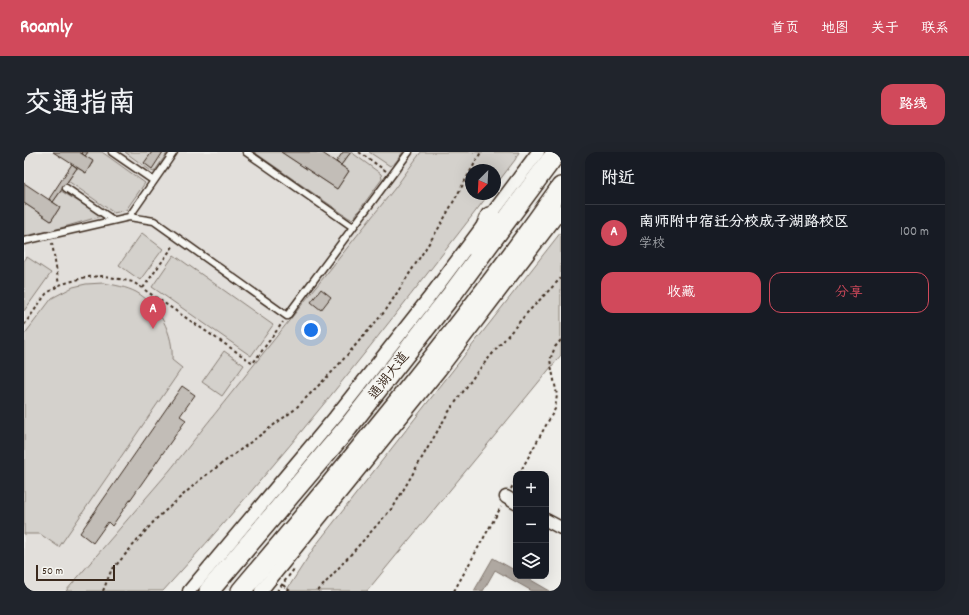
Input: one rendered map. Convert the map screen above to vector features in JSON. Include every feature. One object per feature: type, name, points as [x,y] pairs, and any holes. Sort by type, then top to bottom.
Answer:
[{"type":"main road","name":"通湖大道","points":[[209,591],[348,427],[468,272],[557,152]]},
{"type":"main road","name":"通湖大道","points":[[241,591],[314,506],[430,361],[488,287],[561,187]]},
{"type":"main road","points":[[468,272],[490,217]]},
{"type":"street","points":[[189,591],[336,417],[428,299],[538,152]]},
{"type":"street","points":[[261,591],[440,370],[561,210]]},
{"type":"street","points":[[549,522],[561,528]]},
{"type":"lane","points":[[112,152],[154,181]]},
{"type":"lane","points":[[129,217],[174,152]]},
{"type":"lane","points":[[246,152],[353,228]]},
{"type":"lane","points":[[24,241],[129,217],[154,222],[287,316],[409,152]]},
{"type":"lane","points":[[66,188],[113,220]]},
{"type":"path","points":[[358,152],[391,175]]},
{"type":"path","points":[[103,591],[111,571],[156,519],[201,478],[294,410],[334,370],[386,310],[440,226],[481,152]]},
{"type":"path","points":[[50,235],[59,285]]},
{"type":"path","points":[[143,288],[178,239]]},
{"type":"path","points":[[24,325],[46,294],[59,285],[86,278],[105,276],[133,282],[253,363],[287,316]]},
{"type":"path","points":[[318,591],[394,506],[448,413],[477,372],[527,313],[561,278]]},
{"type":"path","points":[[521,471],[555,410],[557,395],[550,360],[561,340]]},
{"type":"path","points":[[454,591],[511,500]]},
{"type":"path","points":[[283,585],[290,591]]},
{"type":"shaded area","points":[[24,152],[421,152],[395,188],[170,470],[66,591],[24,591]]},
{"type":"shaded area","points":[[88,152],[102,152],[145,183],[126,210],[114,213],[68,181],[77,168],[86,173],[93,162],[85,156]]},
{"type":"shaded area","points":[[125,152],[168,152],[154,172]]},
{"type":"shaded area","points":[[254,152],[281,152],[337,189],[349,171],[341,165],[351,152],[381,174],[382,179],[352,219]]},
{"type":"shaded area","points":[[369,152],[403,152],[395,163],[390,166]]},
{"type":"shaded area","points":[[421,152],[519,152],[515,160],[501,178],[501,164],[465,164],[465,200],[484,200],[410,296],[289,446],[163,591],[66,591],[170,470],[395,188]]},
{"type":"shaded area","points":[[61,191],[102,216],[50,231],[24,236],[24,203],[51,221],[60,207],[53,202]]},
{"type":"shaded area","points":[[561,232],[561,355],[367,591],[286,591],[316,545]]},
{"type":"shaded area","points":[[142,233],[163,249],[140,280],[119,265]]},
{"type":"shaded area","points":[[174,255],[273,325],[251,356],[152,287]]},
{"type":"shaded area","points":[[27,257],[51,273],[24,311],[24,261]]},
{"type":"shaded area","points":[[103,283],[132,290],[152,304],[168,330],[172,350],[172,360],[182,368],[59,547],[40,534],[24,534],[24,335],[52,298],[73,287],[86,284]]},
{"type":"shaded area","points":[[224,351],[244,365],[222,396],[202,382]]},
{"type":"shaded area","points":[[493,558],[513,569],[513,579],[529,579],[550,591],[532,591],[495,570],[483,591],[474,591]]},
{"type":"building","points":[[53,152],[79,152],[93,161],[86,173]]},
{"type":"building","points":[[81,152],[88,152],[85,156]]},
{"type":"building","points":[[152,152],[163,152],[152,169],[144,163]]},
{"type":"building","points":[[281,152],[321,152],[349,171],[337,189]]},
{"type":"building","points":[[343,152],[351,152],[341,165],[336,162]]},
{"type":"building","points":[[72,164],[77,168],[53,202],[49,199]]},
{"type":"building","points":[[24,183],[60,207],[51,221],[24,203]]},
{"type":"building","points":[[321,289],[331,297],[321,310],[311,302]]},
{"type":"building","points":[[182,386],[195,395],[180,416],[186,420],[112,526],[108,522],[93,543],[80,533]]},
{"type":"place","name":"南师附中宿迁分校成子湖路校区","points":[[153,329]]}]
